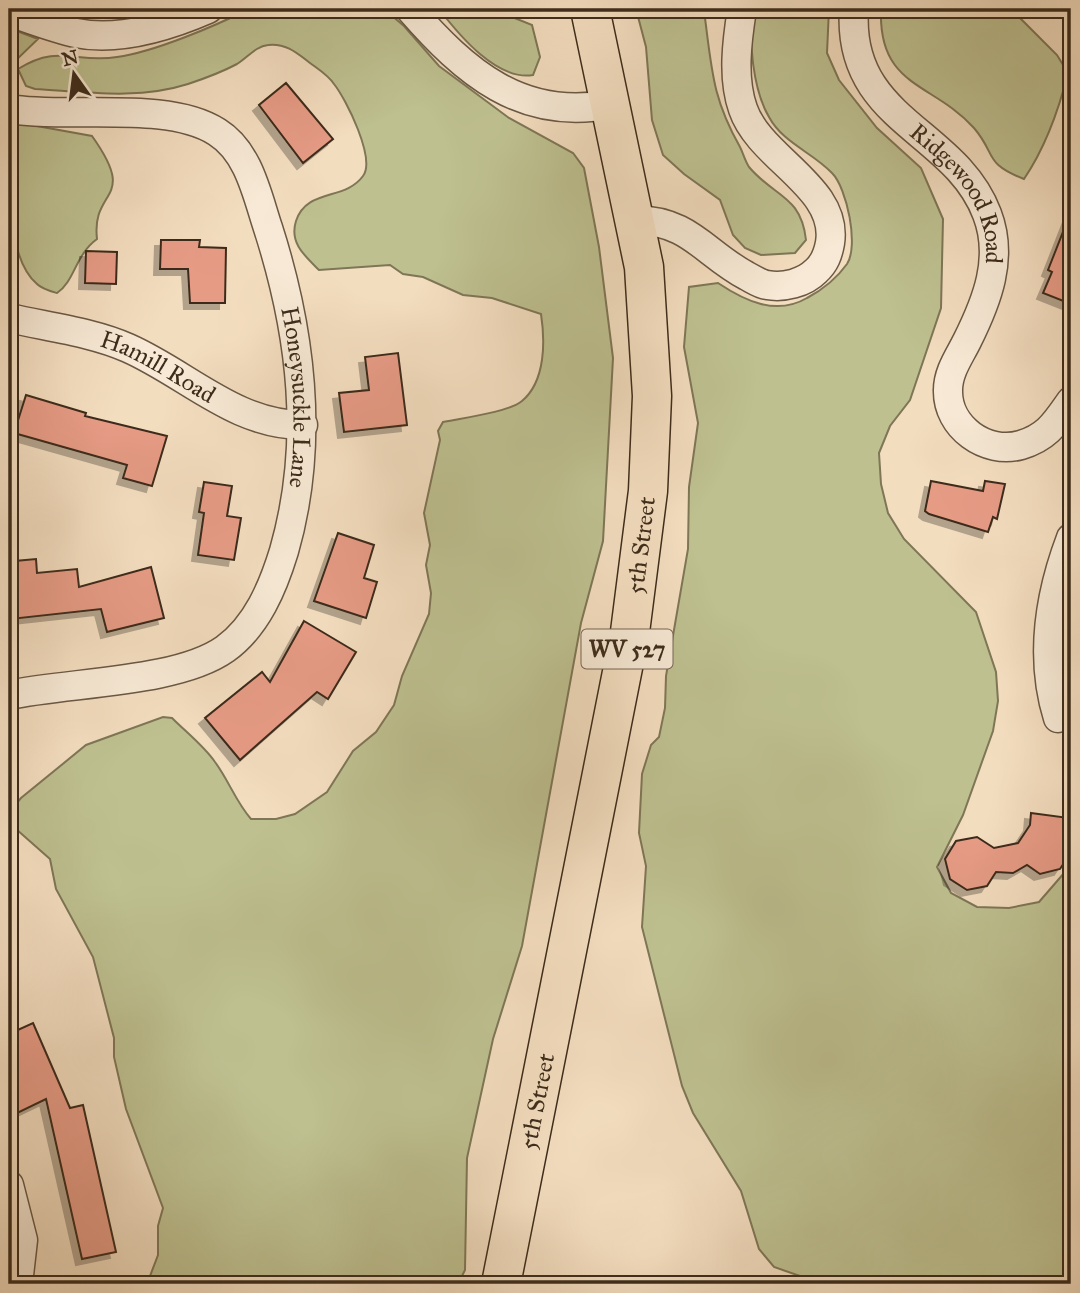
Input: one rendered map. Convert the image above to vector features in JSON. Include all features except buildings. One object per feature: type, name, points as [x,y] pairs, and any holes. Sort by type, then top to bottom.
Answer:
[{"type":"main road","name":"5th Street","points":[[501,1284],[614,714],[643,542],[652,441],[652,369],[644,267],[590,9]]},
{"type":"street","points":[[9,12],[78,33],[104,36],[155,28],[208,9]]},
{"type":"street","points":[[410,9],[475,73],[515,97],[555,106],[593,107],[611,104]]},
{"type":"street","points":[[636,220],[654,220],[679,228],[739,271],[765,285],[786,286],[804,280],[817,270],[827,257],[829,219],[821,202],[752,131],[742,108],[736,64],[742,9]]},
{"type":"street","name":"Ridgewood Road","points":[[853,9],[852,30],[856,55],[866,76],[894,114],[956,167],[976,190],[994,240],[991,284],[952,369],[948,390],[950,408],[959,425],[976,439],[993,446],[1016,447],[1035,441],[1052,430],[1071,401]]},
{"type":"street","name":"Honeysuckle Lane","points":[[9,109],[33,114],[164,115],[205,124],[231,143],[250,173],[285,284],[297,352],[303,425],[298,492],[279,566],[257,614],[242,634],[225,649],[184,668],[9,695]]},
{"type":"street","name":"Hamill Road","points":[[9,318],[125,346],[153,359],[235,409],[282,425],[303,425]]},
{"type":"street","points":[[1058,718],[1047,668],[1047,642],[1056,587],[1071,538]]},
{"type":"street","points":[[9,1185],[23,1240],[18,1284]]},
{"type":"green space","points":[[249,9],[384,9],[404,26],[439,66],[509,118],[573,153],[584,168],[599,247],[613,358],[603,541],[581,623],[522,946],[493,1039],[467,1158],[465,1270],[458,1284],[147,1284],[158,1255],[158,1226],[163,1208],[126,1109],[114,1057],[114,1038],[93,957],[56,889],[50,859],[16,829],[11,810],[21,798],[86,745],[163,717],[172,718],[211,756],[251,819],[276,819],[295,814],[327,792],[353,751],[376,732],[394,705],[402,676],[429,614],[431,593],[426,565],[430,545],[424,513],[440,440],[438,431],[443,422],[516,405],[530,393],[540,372],[543,348],[541,314],[492,298],[463,295],[423,277],[403,274],[390,265],[319,270],[304,254],[294,229],[301,211],[317,199],[355,184],[363,176],[366,157],[352,115],[334,84],[323,72],[291,50],[274,45],[264,46],[219,73],[188,84],[150,92],[93,93],[35,89],[26,86],[18,69],[45,57],[103,58],[148,50],[184,38]]},
{"type":"green space","points":[[439,9],[492,9],[532,25],[540,57],[533,75],[519,75],[493,64],[468,43]]},
{"type":"green space","points":[[636,9],[707,9],[705,18],[712,70],[724,114],[749,167],[785,198],[798,214],[806,240],[795,253],[761,255],[745,248],[733,235],[720,200],[663,155],[652,120],[646,47]]},
{"type":"green space","points":[[753,9],[829,9],[827,53],[839,80],[877,128],[921,168],[943,219],[941,308],[910,400],[890,426],[879,453],[881,484],[888,513],[904,539],[976,612],[996,672],[998,701],[993,731],[963,815],[937,867],[951,893],[977,907],[1009,908],[1039,902],[1071,865],[1071,1284],[823,1284],[774,1267],[759,1249],[741,1191],[693,1113],[682,1086],[642,927],[646,866],[639,833],[642,774],[651,745],[659,737],[665,708],[666,676],[688,549],[689,487],[698,423],[684,347],[689,287],[718,283],[761,304],[784,306],[807,298],[839,274],[847,264],[852,244],[847,204],[837,180],[824,166],[782,134],[764,106],[753,64]]},
{"type":"green space","points":[[881,9],[1011,9],[1057,55],[1068,73],[1045,141],[1024,179],[996,163],[974,128],[898,69],[888,54],[882,35]]},
{"type":"green space","points":[[9,28],[38,39],[9,67]]},
{"type":"green space","points":[[9,121],[92,136],[112,173],[113,184],[97,222],[97,239],[84,252],[68,282],[57,293],[37,284],[26,271],[18,252],[10,207]]}]
